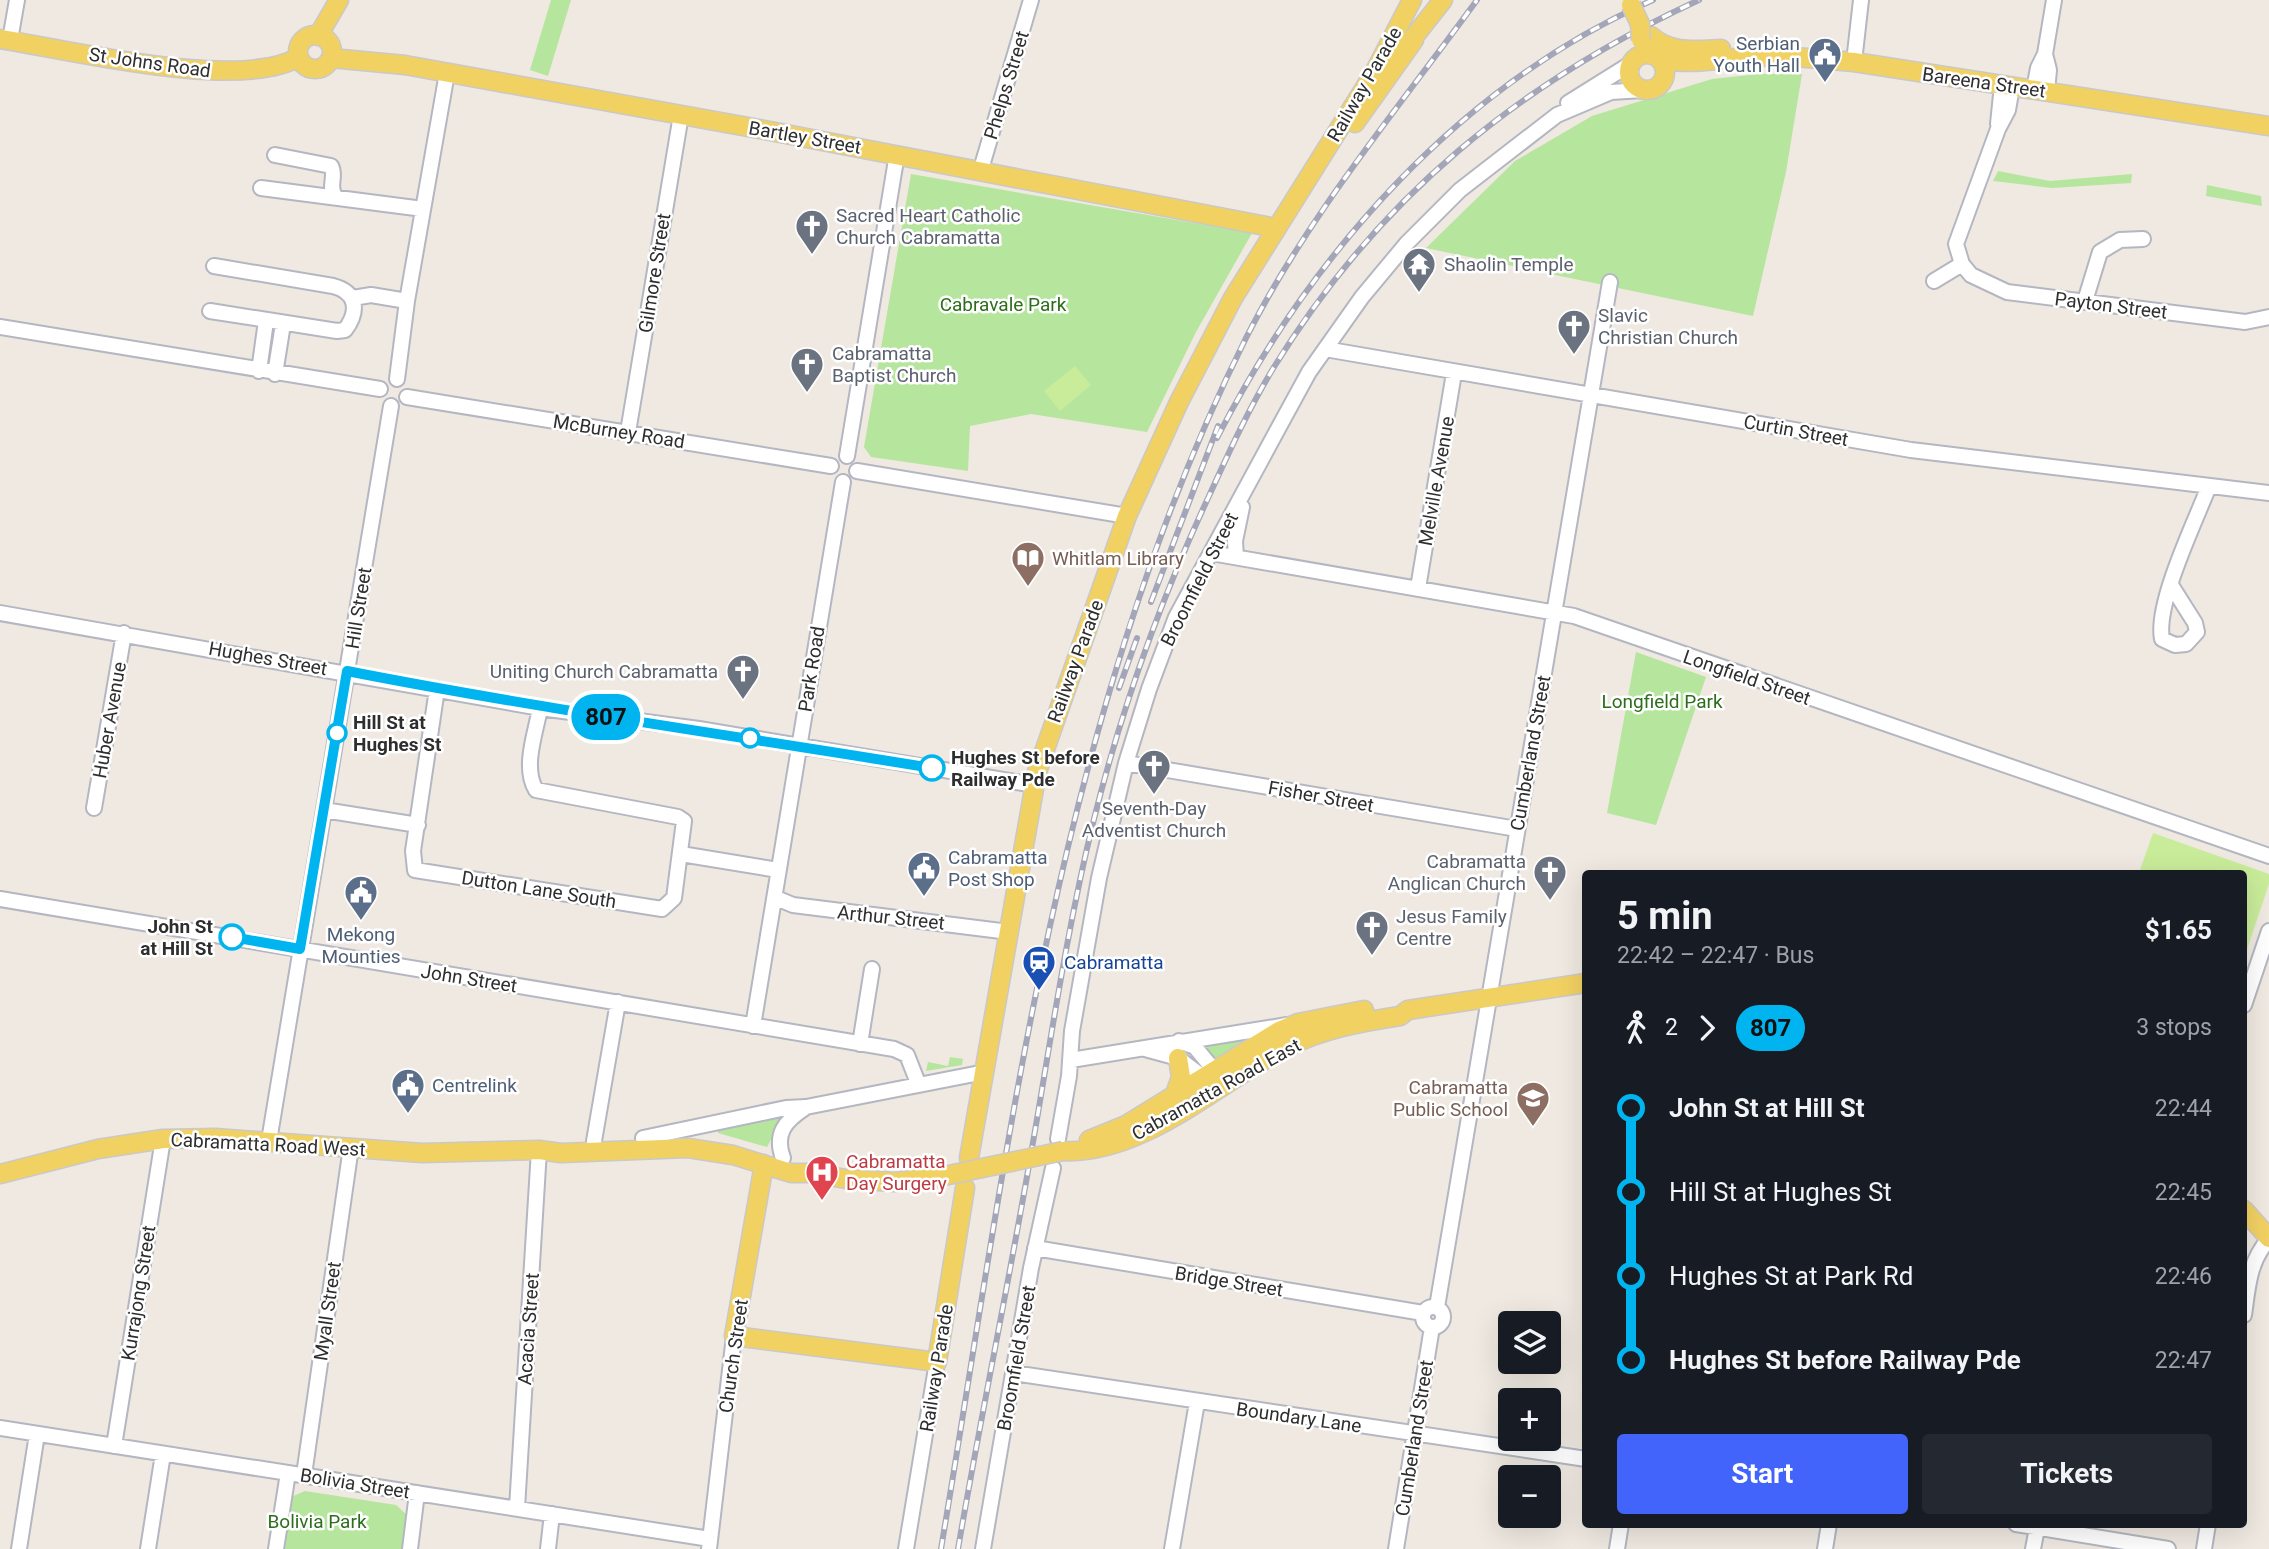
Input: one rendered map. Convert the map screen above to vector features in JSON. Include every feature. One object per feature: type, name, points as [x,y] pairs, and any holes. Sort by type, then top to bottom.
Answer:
[{"type":"main road","points":[[318,36],[331,46],[331,58],[325,66],[315,69],[305,65],[299,57],[303,41],[318,36],[340,0]]},
{"type":"main road","name":"Railway Parade","points":[[970,1158],[1034,785],[1053,721],[1127,516],[1179,402],[1233,299],[1374,73],[1412,0]]},
{"type":"main road","points":[[1374,73],[1414,40],[1443,0]]},
{"type":"main road","points":[[1638,20],[1665,69],[1661,84],[1655,89],[1643,90],[1630,78],[1638,20]]},
{"type":"main road","points":[[1638,20],[1664,46],[1681,50],[1750,49],[1808,58]]},
{"type":"main road","name":"St Johns Road","points":[[5,39],[220,72],[269,68],[299,57]]},
{"type":"main road","name":"Railway Parade","points":[[1315,167],[1353,125],[1414,40]]},
{"type":"main road","points":[[1633,61],[1645,54],[1657,58]]},
{"type":"main road","name":"Bareena Street","points":[[1661,84],[1677,70],[1697,63],[1749,57],[1808,58],[1854,62],[2269,126]]},
{"type":"main road","name":"Bartley Street","points":[[331,58],[447,73],[681,114],[981,169],[1276,228]]},
{"type":"main road","name":"Bareena Street","points":[[1657,58],[1697,63]]},
{"type":"main road","name":"Cabramatta Road East","points":[[1084,1147],[1126,1125],[1175,1094],[1213,1081],[1297,1042],[1339,1027],[1400,1016],[1408,1010],[1582,984]]},
{"type":"main road","name":"Cabramatta Road East","points":[[944,1176],[1060,1145],[1084,1147],[1145,1132],[1298,1023],[1398,1005],[1408,1010]]},
{"type":"main road","points":[[1175,1094],[1181,1077],[1178,1049]]},
{"type":"main road","name":"Cabramatta Road West","points":[[539,1150],[555,1144],[594,1141],[703,1138],[783,1158],[813,1173]]},
{"type":"main road","name":"Cabramatta Road West","points":[[0,1174],[98,1149],[163,1139],[269,1141],[432,1153],[694,1149],[764,1164],[791,1173],[813,1173],[871,1182],[944,1176]]},
{"type":"main road","name":"Church Street","points":[[734,1336],[764,1164]]},
{"type":"main road","name":"Railway Parade","points":[[937,1362],[965,1188]]},
{"type":"main road","points":[[2247,1213],[2269,1239]]},
{"type":"main road","points":[[734,1336],[937,1362]]},
{"type":"street","points":[[5,39],[17,0]]},
{"type":"street","name":"Phelps Street","points":[[981,169],[1031,0]]},
{"type":"street","points":[[1854,62],[1861,0]]},
{"type":"street","points":[[2040,90],[2054,0]]},
{"type":"street","points":[[1546,122],[1589,88],[1633,61]]},
{"type":"street","points":[[397,379],[407,301],[447,73]]},
{"type":"street","points":[[1934,281],[1962,264],[1956,244],[1998,129],[2007,86]]},
{"type":"street","points":[[1546,122],[1582,103],[1611,92],[1643,90]]},
{"type":"street","name":"Gilmore Street","points":[[628,432],[681,114]]},
{"type":"street","name":"Broomfield Street","points":[[1060,1145],[1072,1031],[1099,878],[1126,763],[1169,632],[1309,372],[1325,349],[1406,243],[1460,190],[1546,122]]},
{"type":"street","points":[[847,456],[897,154]]},
{"type":"street","points":[[275,155],[331,166],[334,171],[332,189],[336,197]]},
{"type":"street","points":[[261,188],[423,209]]},
{"type":"street","points":[[2085,301],[2100,252],[2120,240],[2143,239]]},
{"type":"street","name":"Payton Street","points":[[1962,264],[1971,275],[2007,292],[2245,322],[2269,317]]},
{"type":"street","points":[[210,311],[337,331],[345,330],[352,312],[353,298],[346,289],[214,266]]},
{"type":"street","name":"Cumberland Street","points":[[1396,1549],[1432,1327],[1424,1323],[1430,1310],[1488,997],[1611,282]]},
{"type":"street","points":[[353,298],[371,295],[407,301]]},
{"type":"street","points":[[259,371],[266,321]]},
{"type":"street","points":[[275,374],[283,324]]},
{"type":"street","points":[[0,327],[275,374],[380,389]]},
{"type":"street","name":"Curtin Street","points":[[1325,349],[1911,450],[2269,494]]},
{"type":"street","name":"Melville Avenue","points":[[1418,588],[1454,373]]},
{"type":"street","points":[[397,379],[407,388],[407,397],[399,406],[391,406],[381,398],[380,389],[385,382],[397,379]]},
{"type":"street","name":"McBurney Road","points":[[407,397],[831,466]]},
{"type":"street","name":"Hill Street","points":[[269,1141],[391,406]]},
{"type":"street","points":[[847,456],[854,460],[857,471],[850,481],[842,482],[833,477],[831,466],[835,459],[847,456]]},
{"type":"street","points":[[857,471],[1127,516]]},
{"type":"street","name":"Park Road","points":[[753,1026],[842,482]]},
{"type":"street","points":[[2171,585],[2209,486]]},
{"type":"street","points":[[1236,557],[1236,532],[1247,488]]},
{"type":"street","name":"Longfield Street","points":[[1211,553],[1554,611],[2269,856]]},
{"type":"street","name":"Hughes Street","points":[[0,613],[347,671],[540,708],[799,746],[1034,785]]},
{"type":"street","name":"Huber Avenue","points":[[94,808],[124,633]]},
{"type":"street","points":[[324,810],[418,825],[437,688]]},
{"type":"street","points":[[540,708],[530,762],[533,784],[541,793],[681,818],[685,826],[681,854],[778,870]]},
{"type":"street","name":"Fisher Street","points":[[1126,763],[1517,829]]},
{"type":"street","name":"Dutton Lane South","points":[[418,825],[413,851],[415,870],[662,909],[674,898],[681,854]]},
{"type":"street","name":"Arthur Street","points":[[776,898],[793,905],[1009,932]]},
{"type":"street","name":"John Street","points":[[0,899],[894,1049],[907,1055],[918,1083]]},
{"type":"street","points":[[2247,996],[2269,931]]},
{"type":"street","points":[[860,1044],[872,969]]},
{"type":"street","points":[[594,1141],[618,1002]]},
{"type":"street","name":"Cabramatta Road East","points":[[1071,1060],[1144,1049],[1178,1049],[1298,1023]]},
{"type":"street","name":"Cabramatta Road East","points":[[1178,1049],[1213,1081]]},
{"type":"street","name":"Cabramatta Road West","points":[[643,1139],[786,1108],[806,1107],[985,1072]]},
{"type":"street","points":[[783,1158],[778,1143],[782,1128],[806,1107]]},
{"type":"street","name":"Kurrajong Street","points":[[114,1446],[163,1139]]},
{"type":"street","name":"Myall Street","points":[[304,1475],[351,1147]]},
{"type":"street","name":"Acacia Street","points":[[517,1508],[539,1150]]},
{"type":"street","name":"Broomfield Street","points":[[983,1549],[1035,1248],[1053,1168]]},
{"type":"street","points":[[2247,1295],[2251,1268],[2259,1250],[2269,1239]]},
{"type":"street","name":"Bridge Street","points":[[1035,1248],[1430,1310]]},
{"type":"street","name":"Church Street","points":[[710,1544],[734,1336]]},
{"type":"street","name":"Railway Parade","points":[[906,1549],[937,1362]]},
{"type":"street","name":"Boundary Lane","points":[[1013,1373],[1582,1458]]},
{"type":"street","points":[[1172,1549],[1197,1402]]},
{"type":"street","name":"Bolivia Street","points":[[0,1428],[517,1508],[710,1544]]},
{"type":"street","points":[[19,1549],[37,1434]]},
{"type":"street","points":[[148,1549],[163,1454]]},
{"type":"street","points":[[276,1549],[288,1473]]},
{"type":"street","points":[[410,1549],[417,1493]]},
{"type":"street","points":[[548,1549],[552,1514]]},
{"type":"street","points":[[1617,1549],[1620,1528]]},
{"type":"street","points":[[1825,1549],[1828,1528]]},
{"type":"street","points":[[2033,1549],[2037,1528],[2168,1549]]},
{"type":"street","points":[[2204,1549],[2207,1528]]},
{"type":"green space","points":[[551,0],[571,0],[548,76],[530,70]]},
{"type":"green space","points":[[1759,74],[1802,74],[1786,172],[1753,316],[1426,248],[1515,161],[1592,116],[1712,79]]},
{"type":"green space","points":[[1998,171],[2050,181],[2132,174],[2131,183],[2052,188],[1993,181]]},
{"type":"green space","name":"Cabravale Park","points":[[911,174],[1252,233],[1196,332],[1147,432],[1031,414],[970,426],[968,471],[871,457],[864,447]]},
{"type":"green space","points":[[2207,185],[2261,196],[2262,206],[2206,196]]},
{"type":"green space","points":[[1075,366],[1091,385],[1060,411],[1044,391]]},
{"type":"green space","name":"Longfield Park","points":[[1636,652],[1706,677],[1656,825],[1607,813]]},
{"type":"green space","points":[[2153,833],[2269,874],[2269,884],[2247,949],[2247,870],[2140,870]]},
{"type":"green space","points":[[1267,1030],[1214,1061],[1200,1041]]},
{"type":"green space","points":[[950,1057],[963,1059],[962,1065],[926,1071],[928,1062],[948,1066]]},
{"type":"green space","points":[[784,1115],[767,1147],[718,1133],[718,1126]]},
{"type":"green space","name":"Bolivia Park","points":[[305,1491],[396,1505],[408,1516],[403,1549],[283,1549],[291,1497]]},
{"type":"railway","points":[[941,1549],[1018,1085],[1049,931],[1085,779],[1129,629],[1182,481],[1246,338],[1270,293],[1354,165],[1477,0]]},
{"type":"railway","points":[[1217,438],[1255,370],[1298,304],[1345,241],[1398,182],[1455,127],[1517,78],[1583,36],[1653,0]]},
{"type":"railway","points":[[958,1549],[1068,942],[1094,819],[1117,736],[1144,655],[1174,575],[1232,447],[1274,367],[1315,306],[1359,250],[1407,198],[1458,151],[1571,68],[1699,0]]},
{"type":"railway","points":[[1151,602],[1218,426]]},
{"type":"railway","points":[[1119,688],[1137,638]]},
{"type":"bus line","name":"807","points":[[232,937],[300,949],[347,671],[540,708],[699,729],[932,768]]},
{"type":"place","name":"Serbian Youth Hall","points":[[1825,84]]},
{"type":"place","name":"Sacred Heart Catholic Church Cabramatta","points":[[812,256]]},
{"type":"place","name":"Shaolin Temple","points":[[1419,294]]},
{"type":"place","name":"Slavic Christian Church","points":[[1574,356]]},
{"type":"place","name":"Cabramatta Baptist Church","points":[[807,394]]},
{"type":"place","name":"Whitlam Library","points":[[1028,588]]},
{"type":"place","name":"Uniting Church Cabramatta","points":[[743,701]]},
{"type":"place","name":"Hill St at Hughes St","points":[[337,733]]},
{"type":"place","name":"Hughes St before Railway Pde","points":[[932,768]]},
{"type":"place","name":"Seventh-Day Adventist Church","points":[[1154,796]]},
{"type":"place","name":"Cabramatta Post Shop","points":[[924,898]]},
{"type":"place","name":"Cabramatta Anglican Church","points":[[1550,902]]},
{"type":"place","name":"Mekong Mounties","points":[[361,922]]},
{"type":"place","name":"John St at Hill St","points":[[232,937]]},
{"type":"place","name":"Jesus Family Centre","points":[[1372,957]]},
{"type":"place","name":"Cabramatta","points":[[1039,992]]},
{"type":"place","name":"Centrelink","points":[[408,1115]]},
{"type":"place","name":"Cabramatta Public School","points":[[1533,1128]]},
{"type":"place","name":"Cabramatta Day Surgery","points":[[822,1202]]}]
